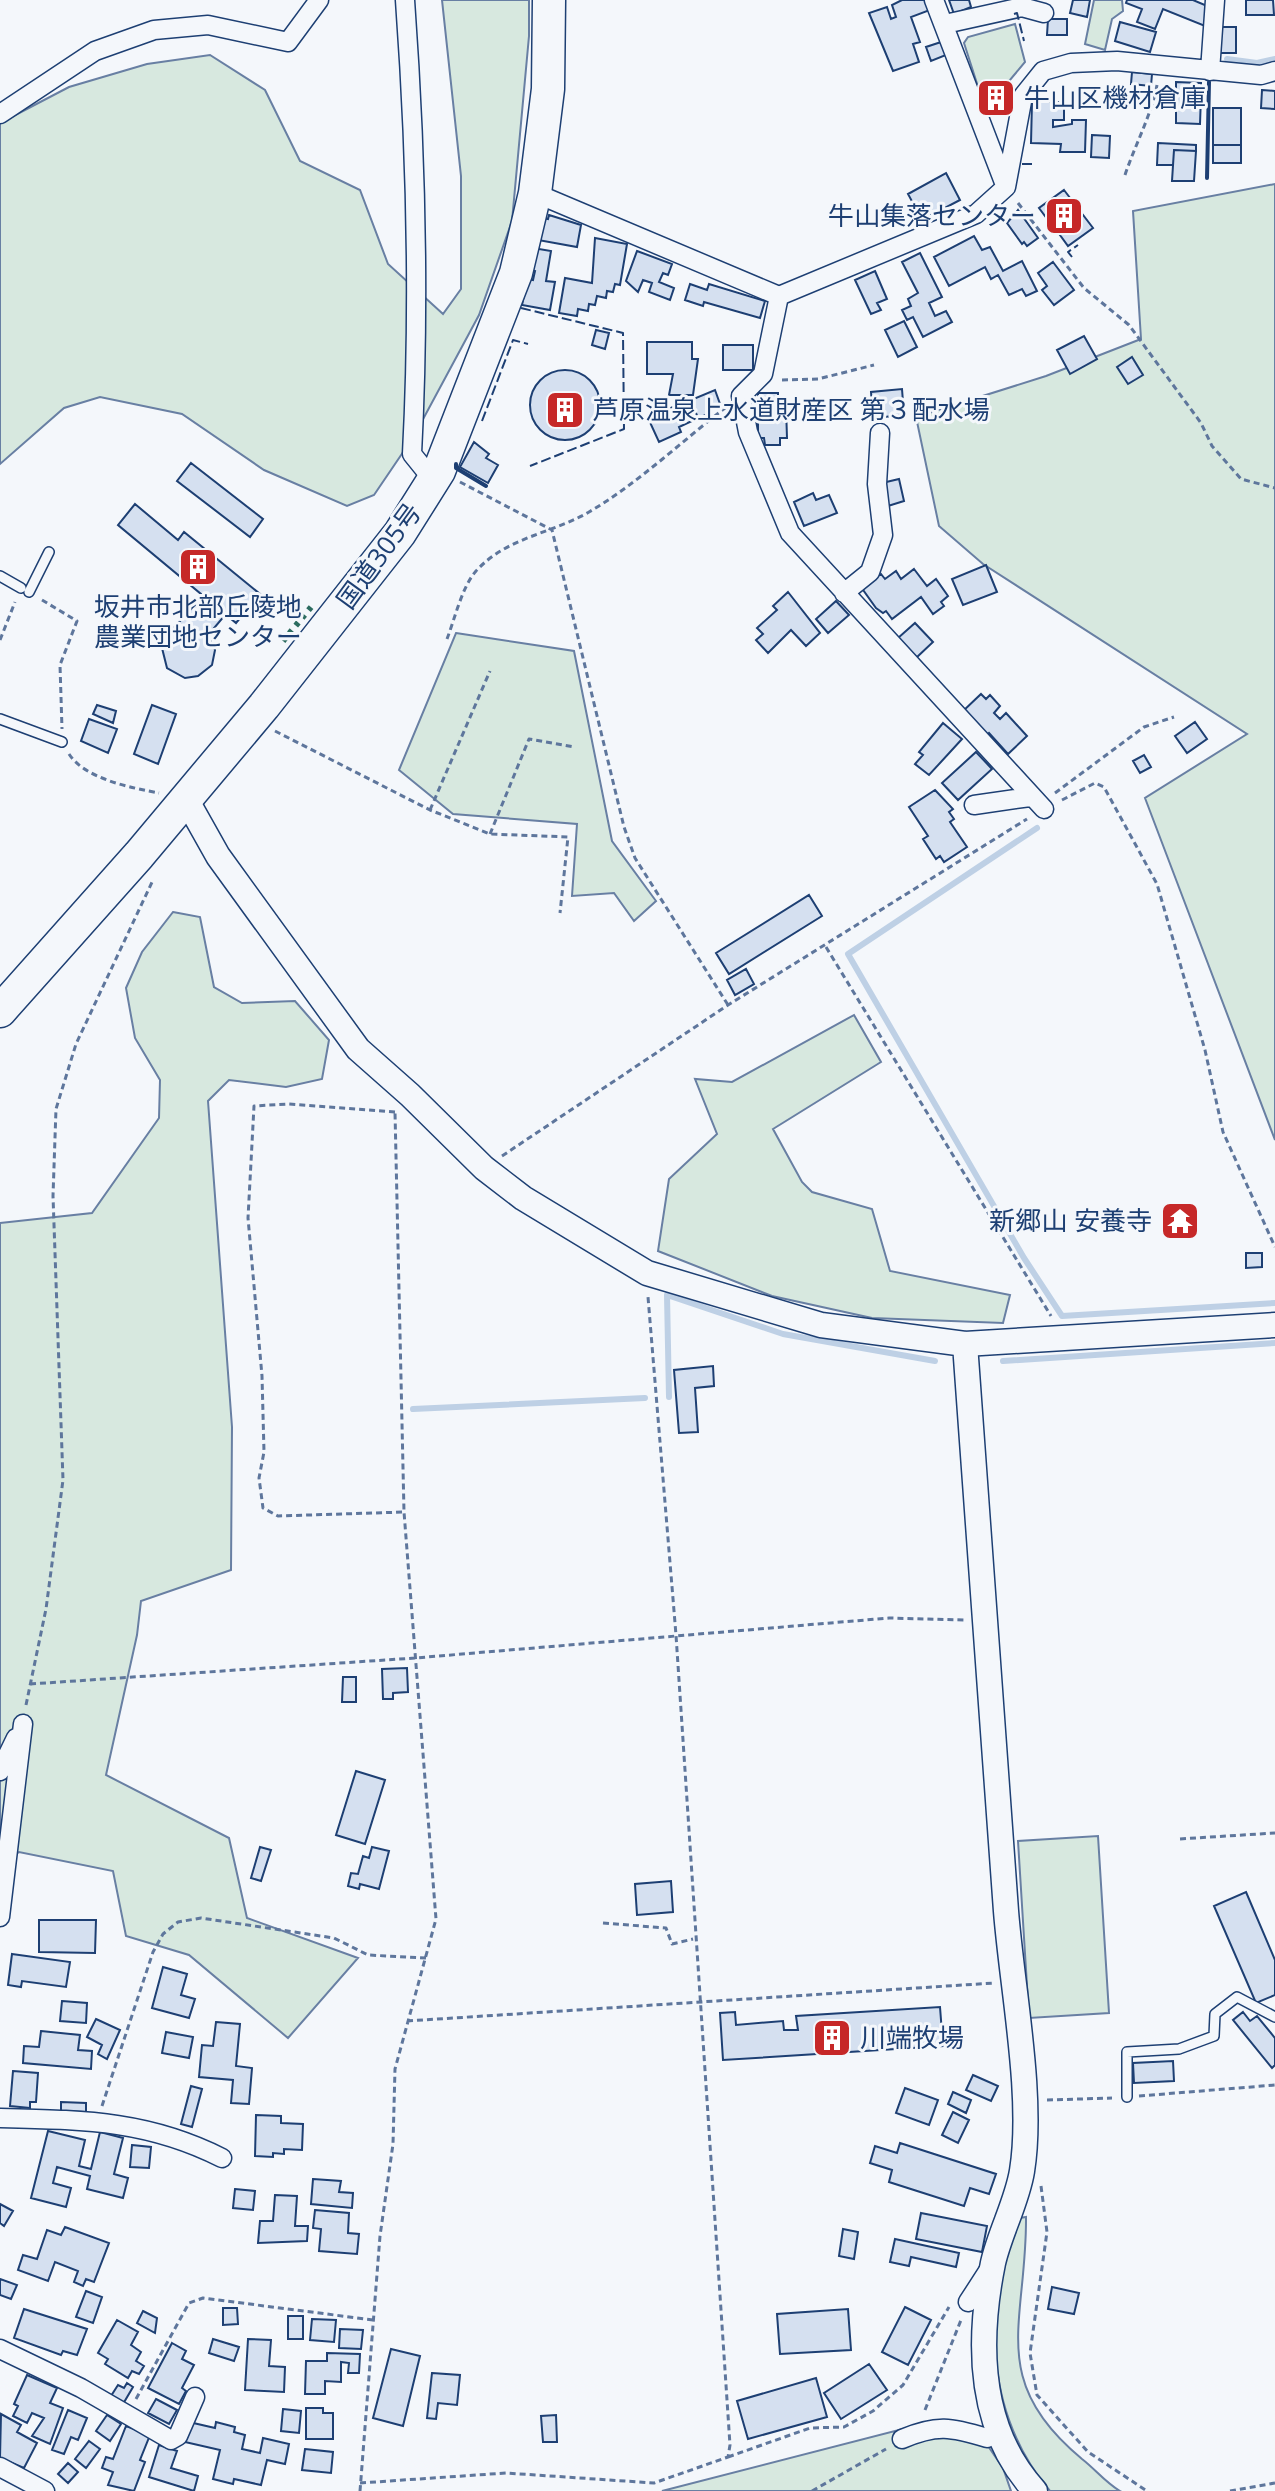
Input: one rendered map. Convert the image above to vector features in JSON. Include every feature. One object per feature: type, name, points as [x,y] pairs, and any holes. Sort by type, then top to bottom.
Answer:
[{"type":"highway","name":"国道305号","points":[[0,1011],[186,799],[391,545],[436,476],[486,358],[516,273],[535,193],[548,89],[549,0]]},
{"type":"street","points":[[0,114],[95,51],[154,30],[208,25],[288,42],[319,0]]},
{"type":"street","points":[[405,0],[413,119],[418,339],[412,454],[436,476]]},
{"type":"street","points":[[934,0],[1006,187]]},
{"type":"street","points":[[1210,71],[1215,0]]},
{"type":"street","points":[[945,24],[1022,7],[1044,13]]},
{"type":"street","points":[[535,193],[779,296],[976,214],[1006,187],[1023,96],[1043,71],[1071,63],[1117,61],[1261,75],[1275,71]]},
{"type":"street","points":[[779,296],[763,374],[741,396],[748,432],[790,533],[1038,804]]},
{"type":"street","points":[[844,593],[870,572],[883,535],[877,484],[880,433]]},
{"type":"street","points":[[186,799],[218,856],[358,1049],[403,1103],[523,1198],[647,1273],[821,1325],[965,1344],[1275,1325]]},
{"type":"street","points":[[974,805],[1038,804]]},
{"type":"street","points":[[965,1344],[1012,1982],[1024,2101],[1022,2171],[993,2263],[983,2374],[991,2414],[1004,2445],[1019,2474],[1035,2491]]},
{"type":"street","points":[[0,1771],[23,1724],[0,1917]]},
{"type":"street","points":[[0,2118],[95,2120],[183,2139],[222,2158]]},
{"type":"street","points":[[970,2298],[993,2263]]},
{"type":"street","points":[[0,2349],[81,2388],[171,2440],[178,2436],[195,2397]]},
{"type":"street","points":[[902,2439],[928,2428],[954,2428],[987,2438]]},
{"type":"street","points":[[0,2467],[45,2491]]},
{"type":"lane","points":[[0,576],[25,590],[49,552]]},
{"type":"lane","points":[[0,719],[62,742]]},
{"type":"lane","points":[[1127,2097],[1127,2052],[1179,2049],[1214,2036],[1215,2014],[1237,1997],[1275,2017]]},
{"type":"path","points":[[1125,175],[1140,129],[1153,108],[1160,66]]},
{"type":"path","points":[[1006,187],[1084,288],[1129,325],[1201,423],[1212,446],[1241,479],[1275,488]]},
{"type":"path","points":[[763,374],[784,380],[818,379],[874,365]]},
{"type":"path","points":[[447,639],[473,575],[491,556],[532,534],[552,530],[590,511],[741,396]]},
{"type":"path","points":[[436,476],[552,530]]},
{"type":"path","points":[[552,530],[624,827],[635,858],[728,1005]]},
{"type":"path","points":[[0,640],[25,590],[77,621],[60,665],[62,742],[75,763],[102,776],[137,789],[186,799]]},
{"type":"path","points":[[430,810],[490,671]]},
{"type":"path","points":[[484,1168],[728,1005],[826,947],[1038,804],[1144,727],[1174,717]]},
{"type":"path","points":[[275,731],[430,810],[490,834],[568,837],[560,913]]},
{"type":"path","points":[[490,834],[529,739],[574,747]]},
{"type":"path","points":[[1038,804],[1095,783],[1104,787],[1132,836],[1157,884],[1205,1050],[1223,1132],[1275,1247]]},
{"type":"path","points":[[155,876],[76,1044],[56,1109],[53,1196],[63,1480],[46,1609],[30,1684],[415,1658],[889,1618],[984,1620]]},
{"type":"path","points":[[826,947],[1064,1337]]},
{"type":"path","points":[[360,2491],[373,2320],[393,2144],[395,2069],[436,1919],[404,1512],[403,1103],[254,1106],[248,1218],[262,1376],[264,1452],[259,1478],[263,1508],[278,1516],[404,1512]]},
{"type":"path","points":[[647,1273],[676,1635],[730,2445],[728,2457]]},
{"type":"path","points":[[1180,1839],[1275,1833]]},
{"type":"path","points":[[95,2120],[109,2092],[153,1952],[163,1934],[178,1922],[201,1918],[334,1938],[368,1955],[426,1958]]},
{"type":"path","points":[[603,1923],[666,1928],[672,1944],[693,1939]]},
{"type":"path","points":[[407,2021],[1012,1982]]},
{"type":"path","points":[[1024,2101],[1127,2097],[1275,2085]]},
{"type":"path","points":[[1022,2171],[1043,2188],[1047,2232],[1030,2353],[1037,2395],[1088,2452],[1147,2491]]},
{"type":"path","points":[[360,2483],[506,2473],[654,2483],[810,2428],[844,2427],[873,2411],[903,2385],[957,2296],[970,2298],[924,2414],[902,2439],[812,2491]]},
{"type":"path","points":[[127,2417],[189,2303],[203,2298],[224,2298],[373,2320]]},
{"type":"path","points":[[1230,2491],[1275,2483]]},
{"type":"shaded area","points":[[442,0],[529,0],[529,36],[512,221],[479,315],[414,436],[374,495],[347,506],[264,470],[182,414],[100,397],[64,408],[0,464],[0,123],[69,87],[147,64],[210,55],[265,90],[300,161],[360,190],[388,264],[443,314],[461,289],[461,176]]},
{"type":"shaded area","points":[[1094,0],[1122,0],[1123,11],[1112,19],[1105,50],[1085,44]]},
{"type":"shaded area","points":[[1015,24],[1025,62],[1005,86],[981,96],[964,43],[968,37]]},
{"type":"shaded area","points":[[1275,184],[1275,1140],[1145,798],[1247,734],[983,564],[939,526],[916,417],[1046,376],[1141,339],[1133,211]]},
{"type":"shaded area","points":[[456,633],[574,651],[612,841],[656,901],[634,921],[614,893],[572,896],[577,824],[453,814],[399,770]]},
{"type":"shaded area","points":[[173,912],[200,917],[214,987],[242,1003],[295,1001],[329,1040],[322,1079],[286,1087],[229,1080],[208,1101],[232,1427],[231,1570],[141,1601],[137,1635],[106,1775],[229,1838],[247,1918],[358,1958],[288,2038],[189,1955],[126,1936],[113,1871],[19,1852],[0,1866],[0,1223],[92,1213],[159,1118],[160,1080],[135,1038],[126,988],[142,952]]},
{"type":"shaded area","points":[[854,1015],[881,1062],[773,1129],[802,1182],[812,1192],[872,1209],[890,1271],[1010,1295],[1003,1323],[872,1318],[772,1296],[658,1251],[669,1179],[717,1134],[695,1079],[732,1082]]},
{"type":"shaded area","points":[[1098,1836],[1109,2013],[1029,2018],[1018,1841]]},
{"type":"shaded area","points":[[1026,2217],[1018,2348],[1022,2375],[1033,2403],[1052,2430],[1120,2491],[1050,2491],[1028,2461],[1012,2429],[996,2359],[995,2324],[1007,2252],[1020,2218]]},
{"type":"shaded area","points":[[922,2424],[988,2446],[1003,2468],[1011,2491],[662,2491]]},
{"type":"building","points":[[902,0],[927,0],[930,10],[911,17],[920,42],[913,44],[919,62],[893,71],[869,13],[887,7],[891,19],[896,17],[892,5]]},
{"type":"building","points":[[949,0],[969,0],[971,7],[954,14]]},
{"type":"building","points":[[1073,0],[1090,0],[1087,17],[1070,13]]},
{"type":"building","points":[[1127,0],[1193,0],[1212,8],[1205,26],[1163,9],[1155,29],[1137,22],[1142,9],[1126,3]]},
{"type":"building","points":[[1246,0],[1273,0],[1274,15],[1246,15]]},
{"type":"building","points":[[1048,19],[1067,19],[1067,35],[1047,35]]},
{"type":"building","points":[[1120,22],[1156,32],[1150,52],[1115,41]]},
{"type":"building","points":[[1218,27],[1236,27],[1236,53],[1218,53]]},
{"type":"building","points":[[941,42],[946,55],[931,61],[926,47]]},
{"type":"building","points":[[1132,72],[1152,74],[1151,86],[1131,84]]},
{"type":"building","points":[[1176,82],[1201,83],[1201,96],[1176,95]]},
{"type":"building","name":"牛山区機材倉庫","points":[[1002,89],[1007,101],[990,107],[985,96]]},
{"type":"building","points":[[1262,90],[1275,91],[1275,109],[1261,108]]},
{"type":"building","points":[[1176,95],[1201,96],[1200,124],[1176,123]]},
{"type":"building","points":[[1032,102],[1064,102],[1064,120],[1053,120],[1053,127],[1072,124],[1072,120],[1086,120],[1085,152],[1060,152],[1061,144],[1031,143]]},
{"type":"building","points":[[1213,108],[1241,108],[1241,145],[1213,145]]},
{"type":"building","points":[[1092,135],[1110,136],[1109,158],[1091,157]]},
{"type":"building","points":[[1158,143],[1196,145],[1196,151],[1174,150],[1173,165],[1157,165]]},
{"type":"building","points":[[1213,145],[1241,145],[1241,163],[1213,163]]},
{"type":"building","points":[[1174,150],[1196,151],[1194,181],[1172,181]]},
{"type":"building","points":[[946,173],[960,200],[922,220],[908,194]]},
{"type":"building","name":"牛山集落センター","points":[[1064,190],[1093,228],[1068,246],[1060,235],[1065,232],[1059,224],[1054,228],[1039,208]]},
{"type":"building","points":[[1018,210],[1038,238],[1027,246],[1024,242],[1022,244],[1007,223]]},
{"type":"building","points":[[549,215],[581,225],[577,247],[538,240],[542,218],[548,219]]},
{"type":"building","points":[[974,236],[982,250],[990,247],[1003,271],[1022,261],[1037,291],[1026,296],[1022,289],[1009,295],[998,275],[991,279],[985,267],[949,286],[934,257]]},
{"type":"building","points":[[595,238],[627,244],[620,285],[615,284],[613,292],[607,291],[606,298],[597,296],[595,305],[589,304],[588,311],[578,309],[577,316],[559,313],[565,278],[592,283]]},
{"type":"building","points":[[533,248],[551,251],[546,281],[555,282],[550,310],[522,305],[527,279],[533,280],[535,271],[529,270]]},
{"type":"building","points":[[637,251],[672,264],[668,275],[663,273],[659,282],[674,288],[670,300],[649,292],[652,283],[643,280],[638,292],[626,281]]},
{"type":"building","points":[[920,253],[942,297],[929,303],[935,316],[946,311],[952,322],[923,337],[913,317],[907,320],[902,310],[911,306],[908,299],[918,293],[902,262]]},
{"type":"building","points":[[1053,262],[1074,290],[1054,305],[1042,290],[1047,286],[1038,273]]},
{"type":"building","points":[[875,271],[887,299],[877,303],[881,310],[871,314],[855,280]]},
{"type":"building","points":[[690,284],[707,290],[709,284],[765,301],[760,318],[704,302],[703,306],[685,300]]},
{"type":"building","points":[[904,321],[917,347],[898,357],[885,330]]},
{"type":"building","points":[[596,330],[609,333],[605,349],[592,345]]},
{"type":"building","points":[[1084,336],[1097,359],[1070,374],[1057,350]]},
{"type":"building","points":[[647,342],[692,342],[692,359],[698,359],[693,395],[669,395],[673,374],[647,374]]},
{"type":"building","points":[[723,345],[753,345],[753,370],[723,370]]},
{"type":"building","points":[[1132,357],[1143,375],[1128,384],[1117,367]]},
{"type":"building","name":"芦原温泉上水道財産区 第３配水場","points":[[572,370],[594,385],[600,405],[598,419],[590,430],[579,438],[558,440],[540,430],[532,419],[530,398],[540,380],[551,372]]},
{"type":"building","points":[[902,389],[904,415],[873,418],[871,392]]},
{"type":"building","points":[[715,390],[720,404],[709,408],[711,413],[698,418],[691,400]]},
{"type":"building","points":[[758,393],[778,393],[778,407],[786,407],[787,438],[780,438],[780,445],[765,445],[764,438],[758,438]]},
{"type":"building","points":[[684,402],[692,421],[679,427],[681,432],[659,442],[648,418]]},
{"type":"building","points":[[474,442],[489,454],[486,458],[498,465],[488,483],[460,467]]},
{"type":"building","points":[[191,463],[263,519],[250,537],[177,481]]},
{"type":"building","points":[[899,479],[904,501],[888,506],[882,483]]},
{"type":"building","points":[[813,493],[816,500],[829,495],[837,513],[804,526],[794,502]]},
{"type":"building","name":"坂井市北部丘陵地 農業団地センター","points":[[135,504],[178,540],[184,532],[260,594],[236,623],[118,525]]},
{"type":"building","points":[[986,565],[997,592],[963,605],[952,579]]},
{"type":"building","points":[[914,569],[927,586],[936,579],[948,596],[941,602],[944,606],[933,614],[921,597],[892,619],[886,611],[883,613],[876,608],[861,587],[881,574],[885,579],[896,571],[901,579]]},
{"type":"building","points":[[788,592],[820,633],[806,646],[791,630],[768,653],[756,640],[763,634],[757,628],[777,610],[773,606]]},
{"type":"building","points":[[203,596],[226,614],[209,634],[215,650],[212,665],[198,676],[185,678],[167,668],[162,648],[167,635]]},
{"type":"building","points":[[836,601],[849,615],[828,633],[816,619]]},
{"type":"building","points":[[915,623],[933,642],[916,658],[898,638]]},
{"type":"building","points":[[981,694],[986,699],[990,695],[1000,706],[994,713],[1000,719],[1006,713],[1027,736],[1008,754],[989,733],[985,737],[962,712]]},
{"type":"building","points":[[97,705],[116,711],[113,723],[93,714]]},
{"type":"building","points":[[152,705],[176,714],[158,764],[134,754]]},
{"type":"building","points":[[89,719],[117,729],[108,753],[81,741]]},
{"type":"building","points":[[1195,722],[1207,739],[1187,753],[1175,736]]},
{"type":"building","points":[[943,723],[962,739],[929,775],[915,764],[923,755],[919,752]]},
{"type":"building","points":[[976,752],[992,769],[958,800],[942,783]]},
{"type":"building","points":[[1144,755],[1151,767],[1140,773],[1133,761]]},
{"type":"building","points":[[935,790],[953,809],[949,812],[954,819],[950,822],[967,847],[944,862],[940,856],[936,859],[923,839],[928,836],[909,807]]},
{"type":"building","points":[[809,895],[822,916],[729,974],[716,953]]},
{"type":"building","points":[[746,969],[754,984],[735,995],[727,980]]},
{"type":"building","points":[[1246,1253],[1262,1253],[1262,1267],[1246,1268]]},
{"type":"building","points":[[713,1366],[714,1386],[695,1388],[698,1432],[679,1433],[674,1370]]},
{"type":"building","points":[[407,1668],[408,1692],[393,1693],[393,1699],[383,1699],[382,1669]]},
{"type":"building","points":[[343,1677],[356,1677],[356,1702],[342,1702]]},
{"type":"building","points":[[356,1771],[385,1780],[365,1844],[336,1835]]},
{"type":"building","points":[[260,1847],[271,1850],[261,1881],[251,1878]]},
{"type":"building","points":[[372,1847],[389,1851],[379,1889],[360,1884],[359,1889],[348,1886],[351,1873],[358,1874],[363,1856],[369,1858]]},
{"type":"building","points":[[671,1881],[673,1912],[637,1915],[635,1884]]},
{"type":"building","points":[[1246,1892],[1275,1960],[1275,1995],[1256,2003],[1214,1906]]},
{"type":"building","points":[[39,1920],[96,1920],[95,1953],[39,1952]]},
{"type":"building","points":[[12,1954],[70,1962],[66,1987],[22,1981],[21,1987],[8,1985]]},
{"type":"building","points":[[163,1967],[187,1974],[181,1995],[195,1999],[189,2018],[152,2008]]},
{"type":"building","points":[[62,2001],[87,2003],[86,2023],[60,2021]]},
{"type":"building","name":"川端牧場","points":[[940,2007],[943,2046],[723,2060],[720,2013],[735,2012],[736,2025],[783,2021],[784,2030],[798,2030],[796,2016]]},
{"type":"building","points":[[1243,2012],[1250,2021],[1257,2016],[1275,2038],[1275,2065],[1272,2068],[1233,2020]]},
{"type":"building","points":[[96,2019],[120,2030],[107,2059],[98,2054],[102,2045],[87,2037]]},
{"type":"building","points":[[216,2022],[240,2024],[236,2066],[252,2068],[249,2104],[231,2103],[233,2080],[199,2077],[202,2045],[213,2046]]},
{"type":"building","points":[[41,2031],[80,2035],[78,2050],[92,2051],[91,2069],[23,2063],[24,2046],[39,2047]]},
{"type":"building","points":[[166,2032],[193,2037],[189,2058],[162,2053]]},
{"type":"building","points":[[1173,2061],[1174,2081],[1134,2083],[1133,2063]]},
{"type":"building","points":[[13,2071],[38,2073],[36,2102],[30,2102],[30,2108],[10,2106]]},
{"type":"building","points":[[973,2075],[998,2086],[991,2101],[966,2090]]},
{"type":"building","points":[[191,2086],[202,2089],[192,2127],[181,2124]]},
{"type":"building","points":[[905,2088],[938,2100],[929,2125],[896,2113]]},
{"type":"building","points":[[953,2092],[971,2100],[966,2113],[948,2104]]},
{"type":"building","points":[[61,2102],[86,2103],[86,2112],[61,2111]]},
{"type":"building","points":[[953,2112],[969,2120],[958,2143],[942,2135]]},
{"type":"building","points":[[256,2115],[281,2116],[281,2123],[303,2124],[302,2150],[284,2149],[284,2154],[273,2153],[273,2157],[255,2156]]},
{"type":"building","points":[[48,2131],[85,2140],[79,2166],[91,2169],[100,2132],[123,2138],[114,2174],[128,2178],[123,2198],[87,2189],[90,2176],[57,2167],[53,2183],[71,2188],[66,2207],[31,2198]]},
{"type":"building","points":[[900,2143],[996,2174],[989,2194],[970,2188],[964,2206],[889,2182],[892,2170],[870,2163],[875,2146],[897,2153]]},
{"type":"building","points":[[132,2145],[151,2147],[149,2168],[130,2167]]},
{"type":"building","points":[[313,2179],[341,2181],[339,2192],[353,2193],[352,2208],[311,2204]]},
{"type":"building","points":[[235,2189],[255,2191],[253,2210],[233,2208]]},
{"type":"building","points":[[275,2195],[297,2196],[295,2226],[308,2226],[307,2241],[258,2243],[260,2221],[273,2221]]},
{"type":"building","points":[[0,2204],[13,2211],[4,2226],[0,2223]]},
{"type":"building","points":[[315,2210],[349,2213],[348,2233],[359,2234],[357,2254],[319,2251],[321,2229],[313,2228]]},
{"type":"building","points":[[921,2213],[987,2226],[982,2252],[916,2239]]},
{"type":"building","points":[[65,2227],[109,2243],[94,2282],[86,2279],[83,2286],[74,2282],[78,2271],[55,2262],[48,2281],[18,2270],[23,2255],[37,2259],[47,2230],[61,2235]]},
{"type":"building","points":[[843,2229],[858,2232],[854,2259],[839,2256]]},
{"type":"building","points":[[895,2239],[959,2253],[956,2267],[911,2257],[909,2266],[890,2262]]},
{"type":"building","points":[[0,2279],[17,2285],[11,2299],[0,2295]]},
{"type":"building","points":[[1052,2287],[1079,2293],[1074,2314],[1048,2309]]},
{"type":"building","points":[[86,2291],[102,2297],[93,2323],[76,2317]]},
{"type":"building","points":[[905,2307],[931,2320],[908,2365],[882,2352]]},
{"type":"building","points":[[223,2308],[237,2308],[238,2324],[223,2325]]},
{"type":"building","points":[[24,2309],[87,2329],[77,2355],[63,2351],[61,2355],[14,2338]]},
{"type":"building","points":[[848,2309],[851,2350],[780,2354],[777,2314]]},
{"type":"building","points":[[143,2311],[157,2318],[155,2333],[137,2323]]},
{"type":"building","points":[[288,2316],[303,2316],[303,2339],[288,2339]]},
{"type":"building","points":[[312,2319],[336,2320],[334,2342],[310,2340]]},
{"type":"building","points":[[117,2320],[138,2332],[131,2345],[141,2352],[136,2361],[144,2366],[139,2374],[132,2371],[128,2378],[105,2364],[108,2359],[98,2353]]},
{"type":"building","points":[[340,2329],[363,2330],[361,2349],[339,2348]]},
{"type":"building","points":[[213,2339],[239,2347],[234,2361],[209,2353]]},
{"type":"building","points":[[248,2339],[271,2340],[269,2366],[285,2367],[284,2392],[245,2390]]},
{"type":"building","points":[[172,2343],[186,2351],[182,2359],[194,2365],[182,2388],[186,2391],[179,2404],[148,2388]]},
{"type":"building","points":[[391,2349],[420,2356],[403,2426],[373,2418]]},
{"type":"building","points":[[327,2353],[360,2354],[359,2373],[348,2373],[349,2363],[341,2362],[341,2382],[325,2381],[325,2394],[305,2394],[306,2361],[327,2361]]},
{"type":"building","points":[[869,2364],[887,2390],[841,2419],[824,2393]]},
{"type":"building","points":[[432,2373],[460,2375],[457,2405],[438,2403],[436,2419],[427,2418]]},
{"type":"building","points":[[27,2375],[57,2388],[50,2403],[63,2408],[50,2444],[32,2436],[44,2418],[32,2413],[27,2423],[13,2416],[18,2406],[14,2404]]},
{"type":"building","points":[[816,2378],[827,2417],[748,2439],[737,2401]]},
{"type":"building","points":[[127,2383],[133,2387],[123,2404],[111,2396],[118,2385],[124,2388]]},
{"type":"building","points":[[156,2399],[177,2410],[169,2424],[148,2413]]},
{"type":"building","points":[[306,2408],[323,2408],[323,2413],[333,2413],[333,2439],[306,2439]]},
{"type":"building","points":[[283,2409],[301,2411],[299,2433],[281,2431]]},
{"type":"building","points":[[68,2410],[87,2418],[78,2440],[71,2437],[64,2454],[52,2450]]},
{"type":"building","points":[[1,2414],[21,2425],[17,2432],[37,2443],[24,2468],[0,2458]]},
{"type":"building","points":[[107,2415],[121,2424],[110,2441],[96,2431]]},
{"type":"building","points":[[556,2415],[557,2442],[543,2442],[541,2416]]},
{"type":"building","points":[[189,2422],[215,2428],[216,2422],[235,2427],[234,2432],[245,2435],[242,2449],[260,2453],[263,2438],[289,2444],[285,2464],[267,2460],[261,2485],[234,2479],[233,2484],[213,2479],[220,2450],[185,2442]]},
{"type":"building","points":[[126,2426],[150,2435],[140,2460],[145,2462],[134,2491],[108,2485],[113,2472],[102,2468],[106,2457],[113,2459]]},
{"type":"building","points":[[89,2441],[100,2449],[86,2468],[75,2459]]},
{"type":"building","points":[[159,2445],[177,2451],[171,2468],[198,2476],[194,2491],[149,2477]]},
{"type":"building","points":[[305,2449],[333,2452],[331,2473],[302,2470]]},
{"type":"building","points":[[68,2463],[78,2472],[68,2483],[58,2474]]},
{"type":"waterway","points":[[1227,59],[1257,63],[1275,59]]},
{"type":"waterway","points":[[1037,828],[848,954],[1024,1258],[1062,1316],[1275,1303]]},
{"type":"waterway","points":[[669,1397],[667,1295],[783,1334],[935,1361]]},
{"type":"waterway","points":[[1003,1361],[1275,1343]]},
{"type":"waterway","points":[[413,1409],[645,1398]]},
{"type":"hedge","points":[[283,641],[312,606]]},
{"type":"fence","points":[[1014,14],[1017,13],[1024,41]]},
{"type":"fence","points":[[1022,164],[1035,164]]},
{"type":"fence","points":[[1072,257],[1068,252],[1078,245]]},
{"type":"fence","points":[[521,308],[623,333],[624,429],[530,466]]},
{"type":"fence","points":[[482,421],[513,340],[528,344]]},
{"type":"wall","points":[[1207,178],[1209,82]]},
{"type":"wall","points":[[456,464],[456,468],[486,486]]},
{"type":"place","name":"牛山区機材倉庫","points":[[996,98]]},
{"type":"place","name":"牛山集落センター","points":[[1064,216]]},
{"type":"place","name":"芦原温泉上水道財産区 第３配水場","points":[[565,410]]},
{"type":"place","name":"坂井市北部丘陵地 農業団地センター","points":[[198,567]]},
{"type":"place","name":"新郷山 安養寺","points":[[1180,1221]]},
{"type":"place","name":"川端牧場","points":[[832,2038]]}]
